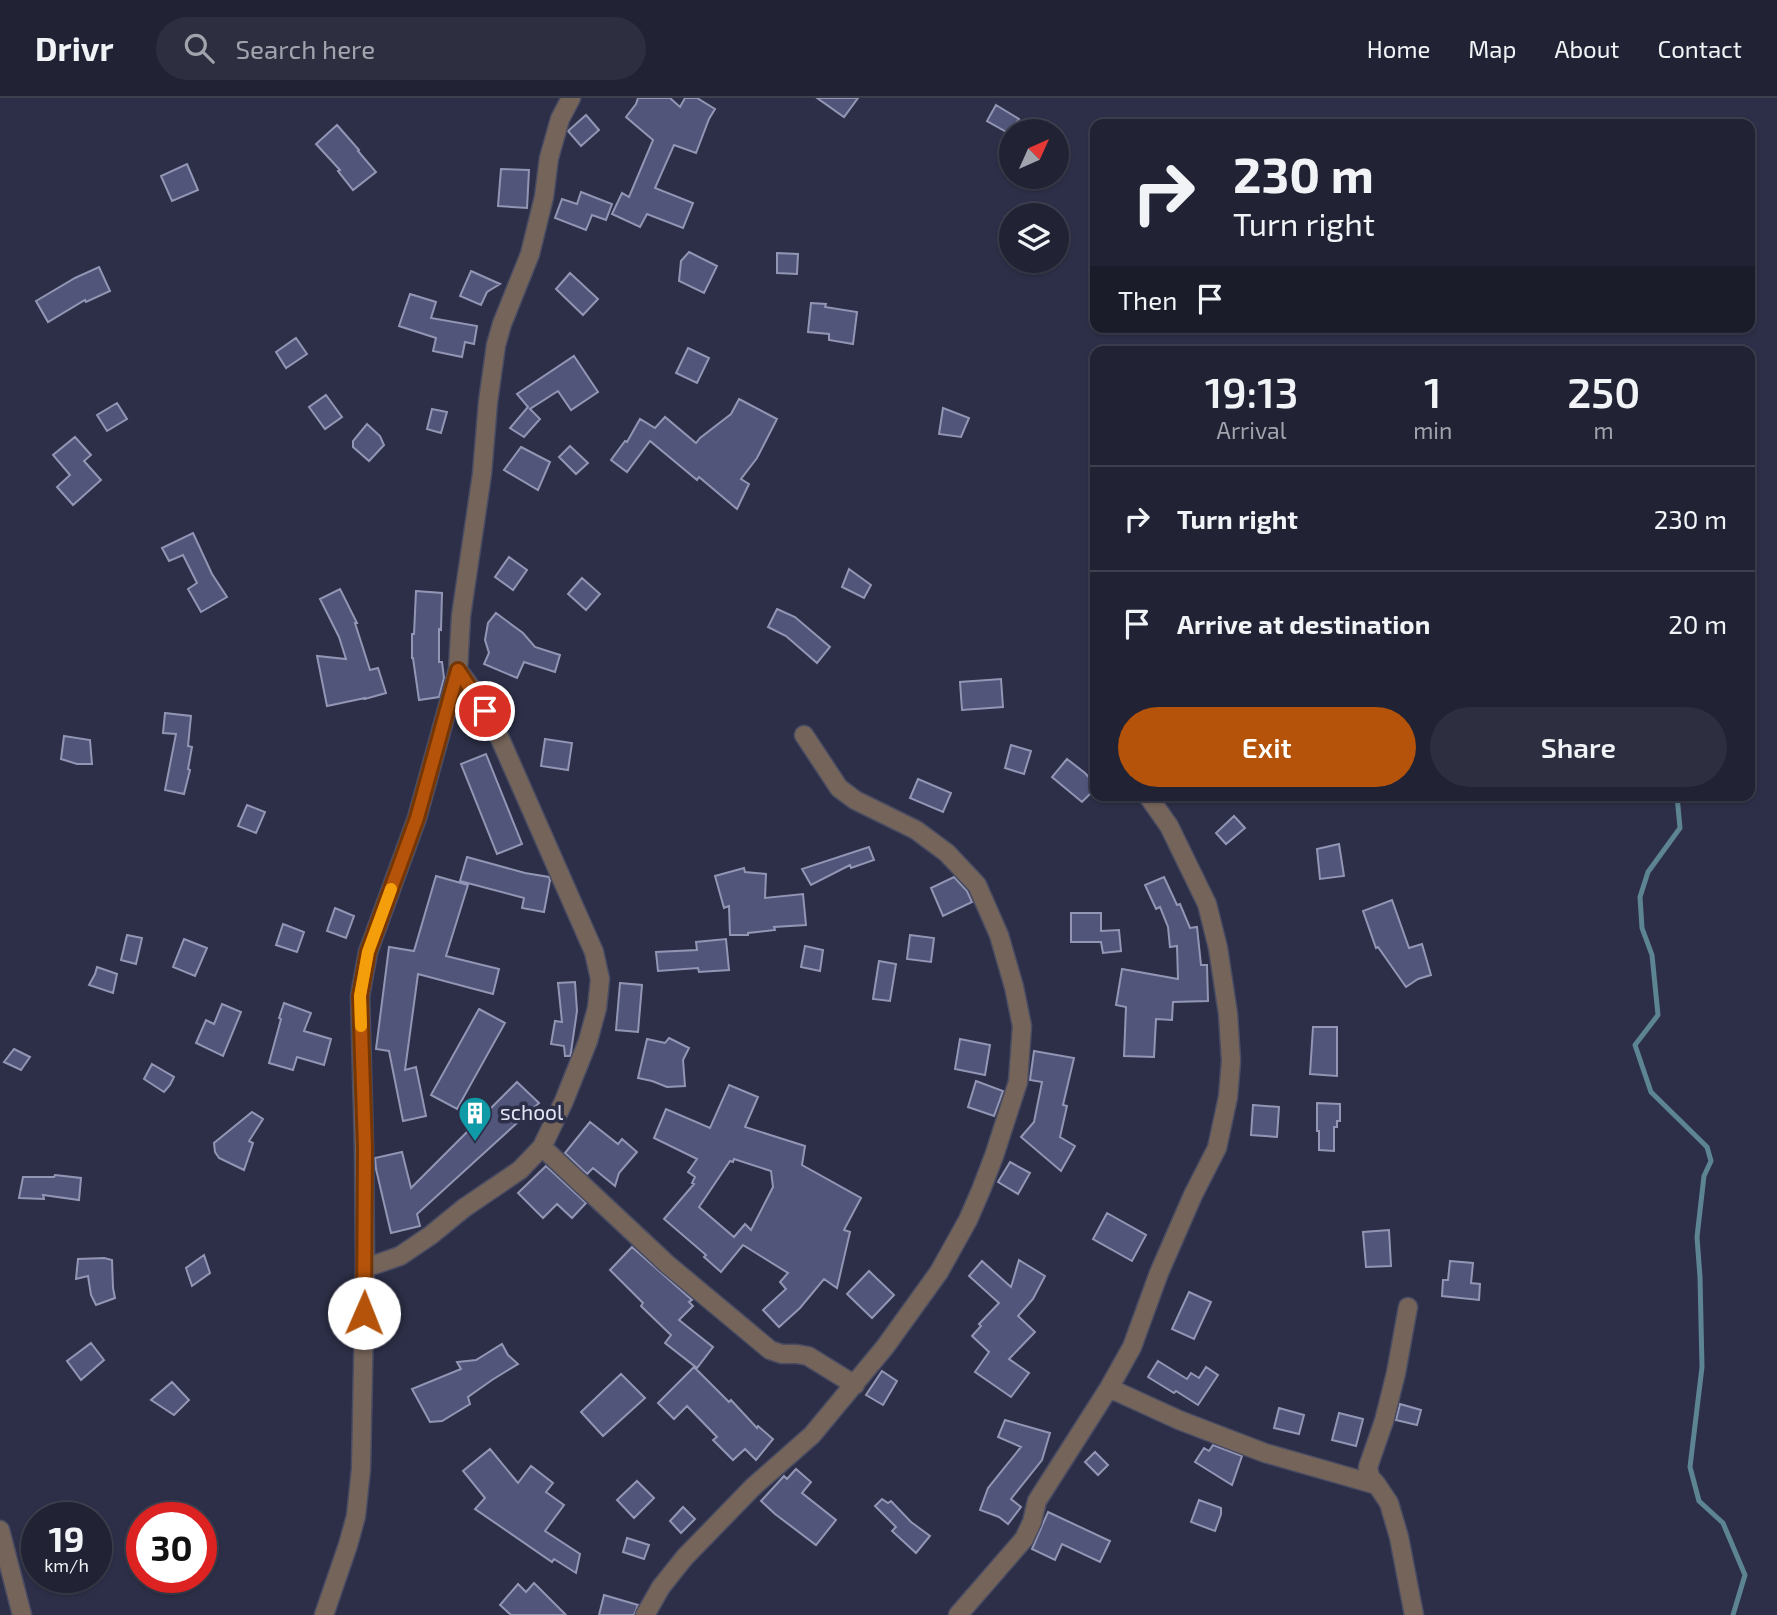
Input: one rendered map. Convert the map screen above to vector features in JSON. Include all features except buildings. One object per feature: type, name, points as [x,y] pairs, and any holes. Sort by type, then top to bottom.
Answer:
[{"type":"street","points":[[324,1615],[356,1516],[361,1469],[365,1149],[360,996],[368,952],[417,818],[458,670],[461,616],[482,474],[496,345],[530,254],[544,197],[549,158],[560,119],[571,98]]},
{"type":"street","points":[[365,1268],[400,1256],[430,1236],[464,1208],[520,1170],[542,1147],[588,1041],[597,1008],[600,979],[594,952],[494,725],[458,670]]},
{"type":"street","points":[[645,1615],[661,1587],[685,1557],[753,1487],[812,1435],[855,1385],[940,1272],[968,1220],[994,1156],[1018,1082],[1022,1026],[1014,987],[999,935],[977,885],[947,853],[916,830],[855,800],[839,788],[804,735]]},
{"type":"street","points":[[958,1615],[1024,1539],[1037,1501],[1132,1347],[1159,1273],[1217,1148],[1228,1097],[1231,1061],[1228,1014],[1218,948],[1207,904],[1169,826],[1152,801]]},
{"type":"street","points":[[542,1147],[667,1264],[761,1343],[782,1354],[808,1356],[855,1385]]},
{"type":"street","points":[[1408,1307],[1390,1397],[1368,1467],[1370,1477],[1389,1503],[1399,1536],[1414,1615]]},
{"type":"street","points":[[1109,1388],[1179,1420],[1265,1453],[1377,1485]]},
{"type":"street","points":[[0,1530],[22,1615]]},
{"type":"waterway","points":[[1677,801],[1680,828],[1648,872],[1640,897],[1642,928],[1652,955],[1658,1015],[1635,1045],[1651,1092],[1707,1147],[1711,1161],[1704,1176],[1697,1237],[1702,1367],[1690,1467],[1699,1501],[1723,1523],[1745,1575],[1733,1615]]},
{"type":"slow traffic","points":[[361,1026],[360,996],[368,952],[391,889]]},
{"type":"place","name":"school","points":[[475,1143]]},
{"type":"route","points":[[364,1313],[365,1149],[360,996],[368,952],[417,818],[458,670],[485,711]]}]
